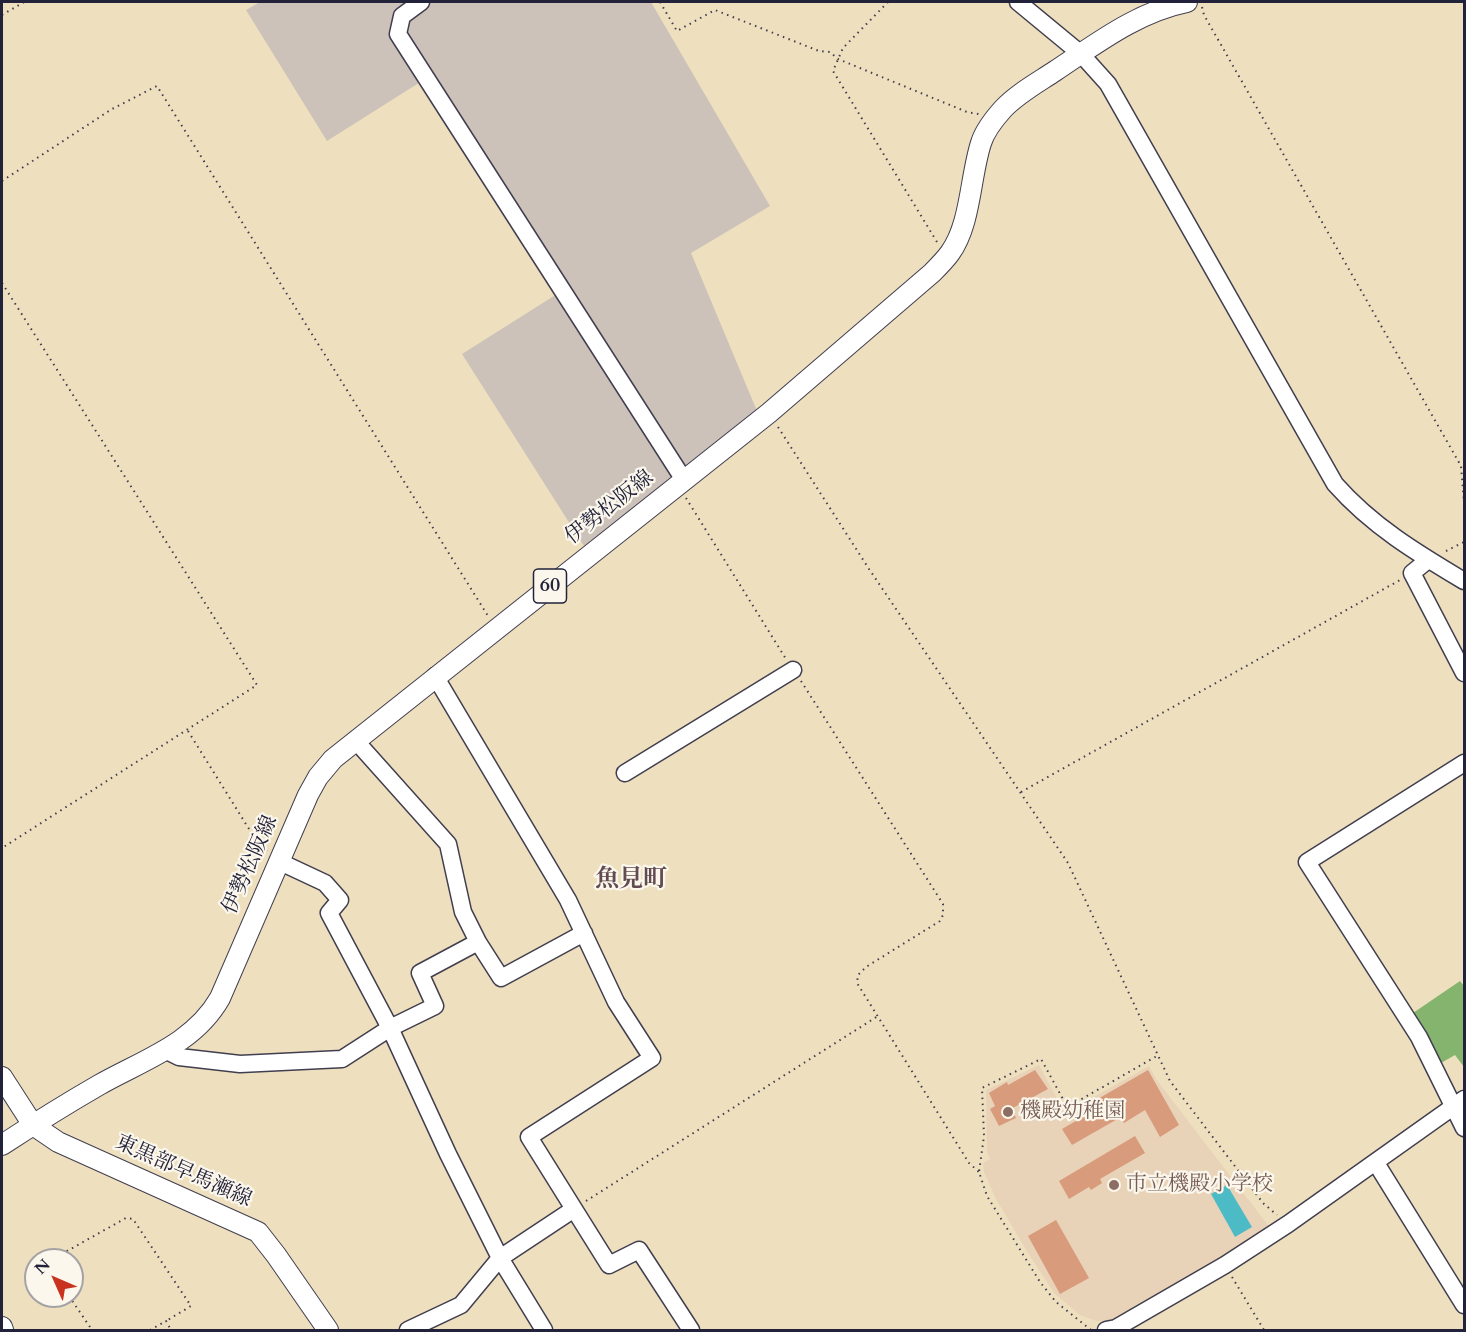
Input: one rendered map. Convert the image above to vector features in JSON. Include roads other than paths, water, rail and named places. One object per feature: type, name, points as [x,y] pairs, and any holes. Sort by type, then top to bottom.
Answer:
[{"type":"main road","name":"伊勢松阪線","points":[[2,1145],[115,1076],[189,1035],[212,1012],[278,861],[318,777],[333,759],[769,413],[917,288],[951,252],[961,233],[981,144],[988,127],[1004,108],[1022,93],[1081,54],[1142,17],[1172,5],[1187,2]]},
{"type":"main road","name":"東黒部早馬瀬線","points":[[2,1077],[33,1125],[66,1146],[258,1232],[328,1330]]},
{"type":"street","points":[[421,2],[402,16],[398,34],[681,483]]},
{"type":"street","points":[[1018,2],[1095,68],[1122,107],[1335,484],[1369,519],[1428,560],[1464,581]]},
{"type":"street","points":[[1428,560],[1412,573],[1464,672]]},
{"type":"street","points":[[625,773],[793,669]]},
{"type":"street","points":[[435,676],[568,900],[616,1002],[652,1058],[529,1137],[609,1265],[639,1250],[691,1330]]},
{"type":"street","points":[[355,740],[448,844],[463,912],[478,942],[501,978],[584,933]]},
{"type":"street","points":[[1464,763],[1307,862],[1459,1103],[1464,1128]]},
{"type":"street","points":[[278,861],[325,883],[340,900],[329,913],[390,1028],[448,1154],[500,1258],[544,1330]]},
{"type":"street","points":[[165,1050],[179,1057],[240,1064],[342,1059],[390,1028],[435,1006],[420,973],[478,942]]},
{"type":"street","points":[[1106,1330],[1116,1328],[1225,1265],[1288,1224],[1459,1103]]},
{"type":"street","points":[[1376,1163],[1464,1305]]},
{"type":"street","points":[[408,1330],[461,1305],[500,1258],[573,1209]]},
{"type":"water","points":[[1227,1185],[1252,1227],[1235,1237],[1211,1194]]},
{"type":"place","name":"機殿幼稚園","points":[[1008,1112]]},
{"type":"place","name":"市立機殿小学校","points":[[1114,1185]]},
{"type":"district","name":"魚見町","points":[[631,880]]}]
